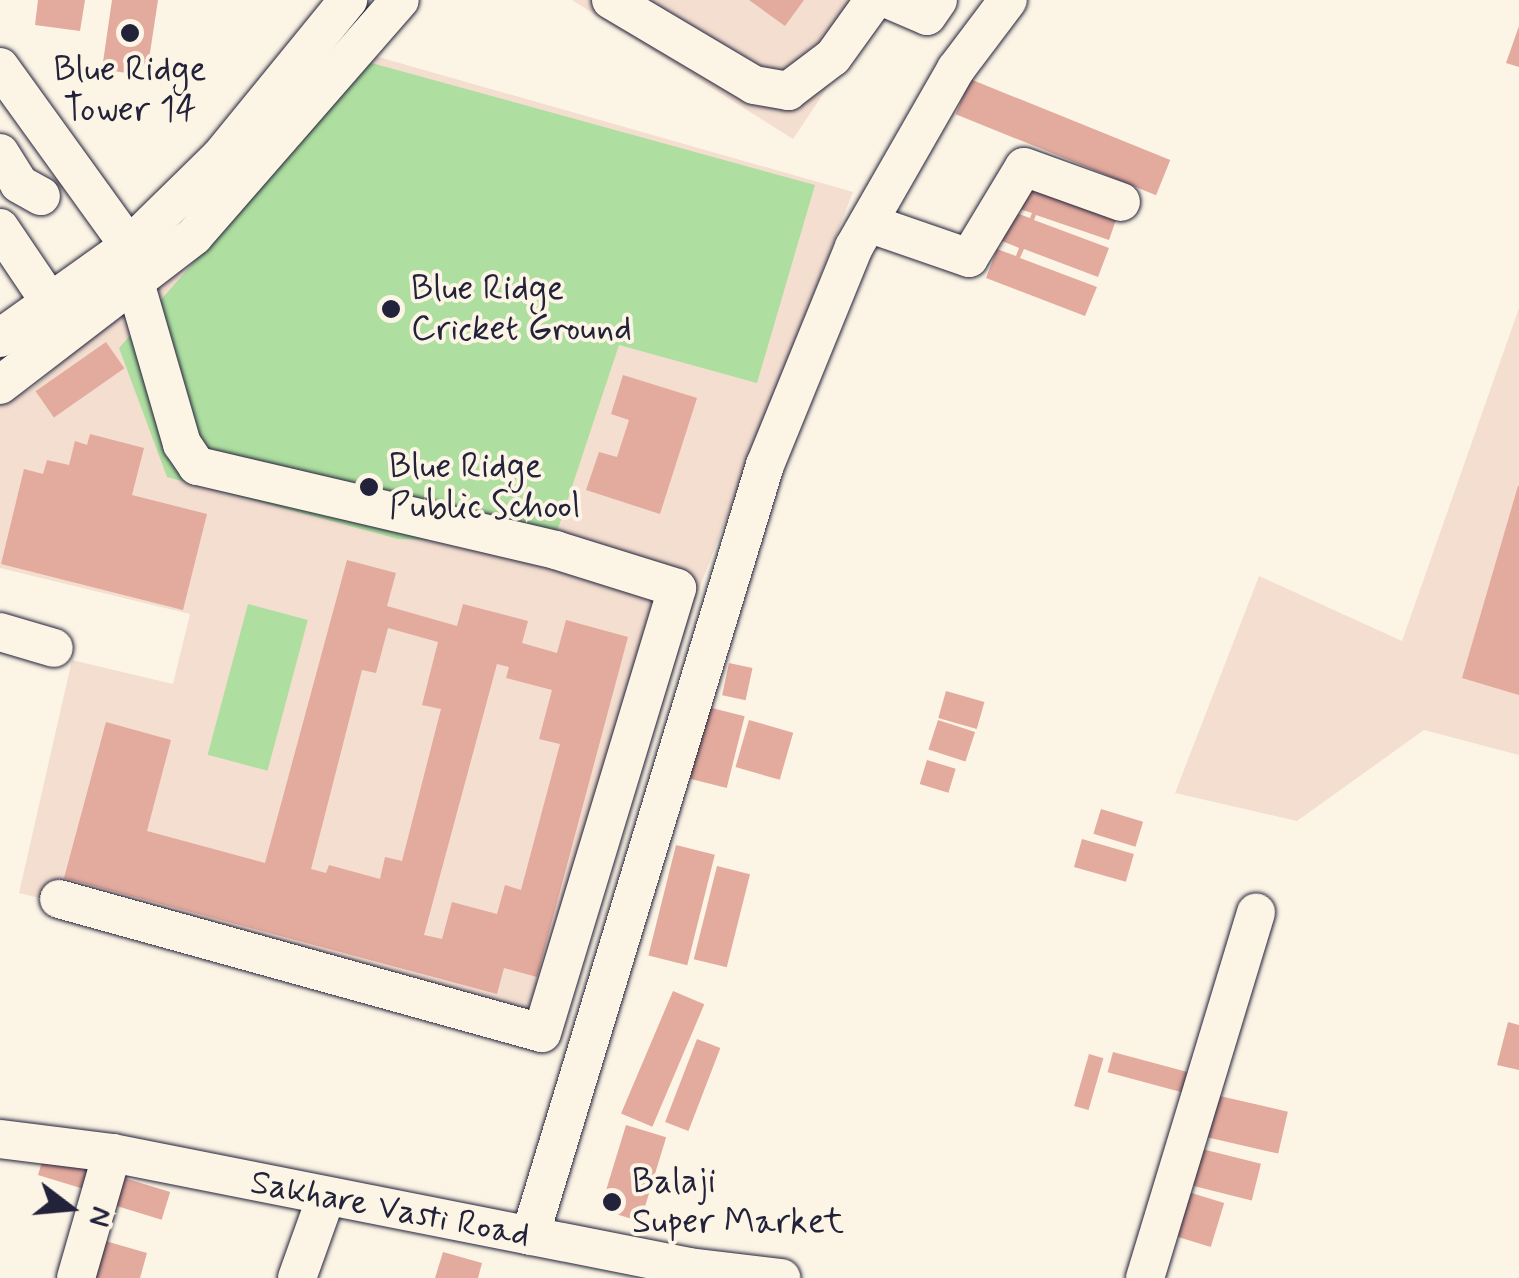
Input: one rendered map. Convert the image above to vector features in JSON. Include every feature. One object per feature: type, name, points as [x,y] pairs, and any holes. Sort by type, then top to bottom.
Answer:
[{"type":"street","points":[[0,385],[132,264],[348,0]]},
{"type":"street","points":[[0,338],[50,302],[194,236],[324,95],[400,0]]},
{"type":"street","points":[[611,0],[754,85],[788,91],[834,57],[874,0]]},
{"type":"street","points":[[890,0],[927,16],[938,0]]},
{"type":"street","points":[[530,1236],[765,465],[868,222],[956,69],[1008,0]]},
{"type":"street","points":[[0,67],[132,264],[182,444],[197,466],[556,550],[724,604]]},
{"type":"street","points":[[0,154],[20,184],[42,196]]},
{"type":"street","points":[[868,222],[969,258],[1024,168],[1121,202]]},
{"type":"street","points":[[0,228],[50,302]]},
{"type":"street","points":[[59,898],[542,1033],[677,588]]},
{"type":"street","points":[[0,632],[54,648]]},
{"type":"street","points":[[1145,1278],[1256,913]]},
{"type":"street","points":[[562,962],[612,975]]},
{"type":"street","name":"Sakhare Vasti Road","points":[[0,1139],[112,1153],[530,1236],[780,1278]]},
{"type":"street","points":[[76,1278],[112,1153]]},
{"type":"street","points":[[298,1278],[326,1197]]},
{"type":"shaded area","points":[[572,0],[886,0],[793,139]]},
{"type":"shaded area","name":"Blue Ridge Public School","points":[[368,54],[853,192],[697,594],[563,1025],[19,893],[72,660],[173,684],[190,614],[0,568],[0,404],[31,389],[163,277]]},
{"type":"shaded area","points":[[1519,308],[1519,755],[1424,730],[1297,821],[1175,793],[1259,576],[1402,641]]},
{"type":"green space","name":"Blue Ridge Cricket Ground","points":[[368,62],[815,185],[757,383],[619,345],[553,544],[398,539],[167,477],[119,348]]},
{"type":"green space","points":[[248,604],[308,620],[268,771],[208,755]]},
{"type":"building","name":"Blue Ridge Tower 14","points":[[38,0],[85,0],[80,31],[35,25]]},
{"type":"building","name":"Blue Ridge Tower 14","points":[[112,0],[158,0],[148,66],[139,65],[138,75],[102,69]]},
{"type":"building","points":[[749,0],[804,0],[785,26]]},
{"type":"building","points":[[1519,26],[1519,67],[1506,63]]},
{"type":"building","points":[[970,79],[1170,160],[1156,195],[956,114]]},
{"type":"building","points":[[1024,177],[1119,211],[1109,240],[1036,215],[1034,220],[1109,248],[1098,277],[1024,249],[1020,258],[1097,287],[1085,316],[986,278],[997,249],[1016,256],[1019,248],[997,239],[1008,210],[1030,218],[1032,213],[1013,207]]},
{"type":"building","points":[[106,342],[124,368],[54,418],[36,391]]},
{"type":"building","points":[[623,375],[697,398],[660,514],[586,490],[599,452],[617,457],[629,420],[611,414]]},
{"type":"building","points":[[90,434],[144,448],[132,495],[207,514],[183,610],[1,564],[24,469],[43,474],[47,460],[69,465],[75,441],[87,445]]},
{"type":"building","points":[[1519,486],[1519,695],[1462,678]]},
{"type":"building","points":[[347,560],[396,573],[387,606],[457,626],[463,604],[528,621],[522,643],[557,653],[566,620],[628,637],[537,977],[504,968],[497,994],[64,878],[106,722],[171,740],[147,831],[265,863]],"holes":[[[388,628],[438,642],[422,705],[441,709],[402,861],[385,857],[380,879],[329,865],[326,873],[311,869],[362,670],[376,673]],[[497,664],[509,667],[506,678],[552,690],[539,739],[560,744],[521,890],[505,885],[497,914],[452,902],[442,939],[424,935]]]},
{"type":"building","points":[[729,663],[752,668],[746,700],[722,695]]},
{"type":"building","points":[[946,691],[984,702],[977,729],[938,718]]},
{"type":"building","points":[[700,705],[745,716],[727,788],[682,777]]},
{"type":"building","points":[[749,720],[793,733],[780,780],[735,767]]},
{"type":"building","points":[[938,720],[975,732],[966,762],[928,749]]},
{"type":"building","points":[[927,760],[956,769],[948,793],[920,784]]},
{"type":"building","points":[[1101,809],[1143,822],[1135,847],[1093,834]]},
{"type":"building","points":[[1082,839],[1134,854],[1126,882],[1074,867]]},
{"type":"building","points":[[676,845],[715,855],[687,965],[648,956]]},
{"type":"building","points":[[717,866],[750,874],[727,967],[694,959]]},
{"type":"building","points":[[673,991],[704,1004],[652,1127],[621,1113]]},
{"type":"building","points":[[1508,1022],[1519,1025],[1519,1070],[1497,1065]]},
{"type":"building","points":[[697,1039],[720,1048],[688,1131],[665,1122]]},
{"type":"building","points":[[1113,1052],[1187,1072],[1182,1092],[1108,1072]]},
{"type":"building","points":[[1089,1054],[1103,1058],[1089,1110],[1074,1106]]},
{"type":"building","points":[[1207,1093],[1288,1112],[1278,1154],[1197,1135]]},
{"type":"building","points":[[626,1125],[666,1137],[640,1221],[600,1209]]},
{"type":"building","points":[[1194,1147],[1261,1164],[1252,1201],[1185,1184]]},
{"type":"building","points":[[45,1152],[91,1166],[84,1189],[38,1175]]},
{"type":"building","points":[[108,1173],[170,1192],[162,1220],[100,1201]]},
{"type":"building","points":[[1185,1191],[1224,1203],[1211,1247],[1172,1235]]},
{"type":"building","points":[[102,1240],[147,1253],[140,1278],[91,1278]]},
{"type":"building","points":[[443,1252],[482,1263],[478,1278],[435,1278]]},
{"type":"place","name":"Blue Ridge Tower 14","points":[[130,33]]},
{"type":"place","name":"Blue Ridge Cricket Ground","points":[[391,309]]},
{"type":"place","name":"Blue Ridge Public School","points":[[369,487]]},
{"type":"place","name":"Balaji Super Market","points":[[612,1202]]}]
